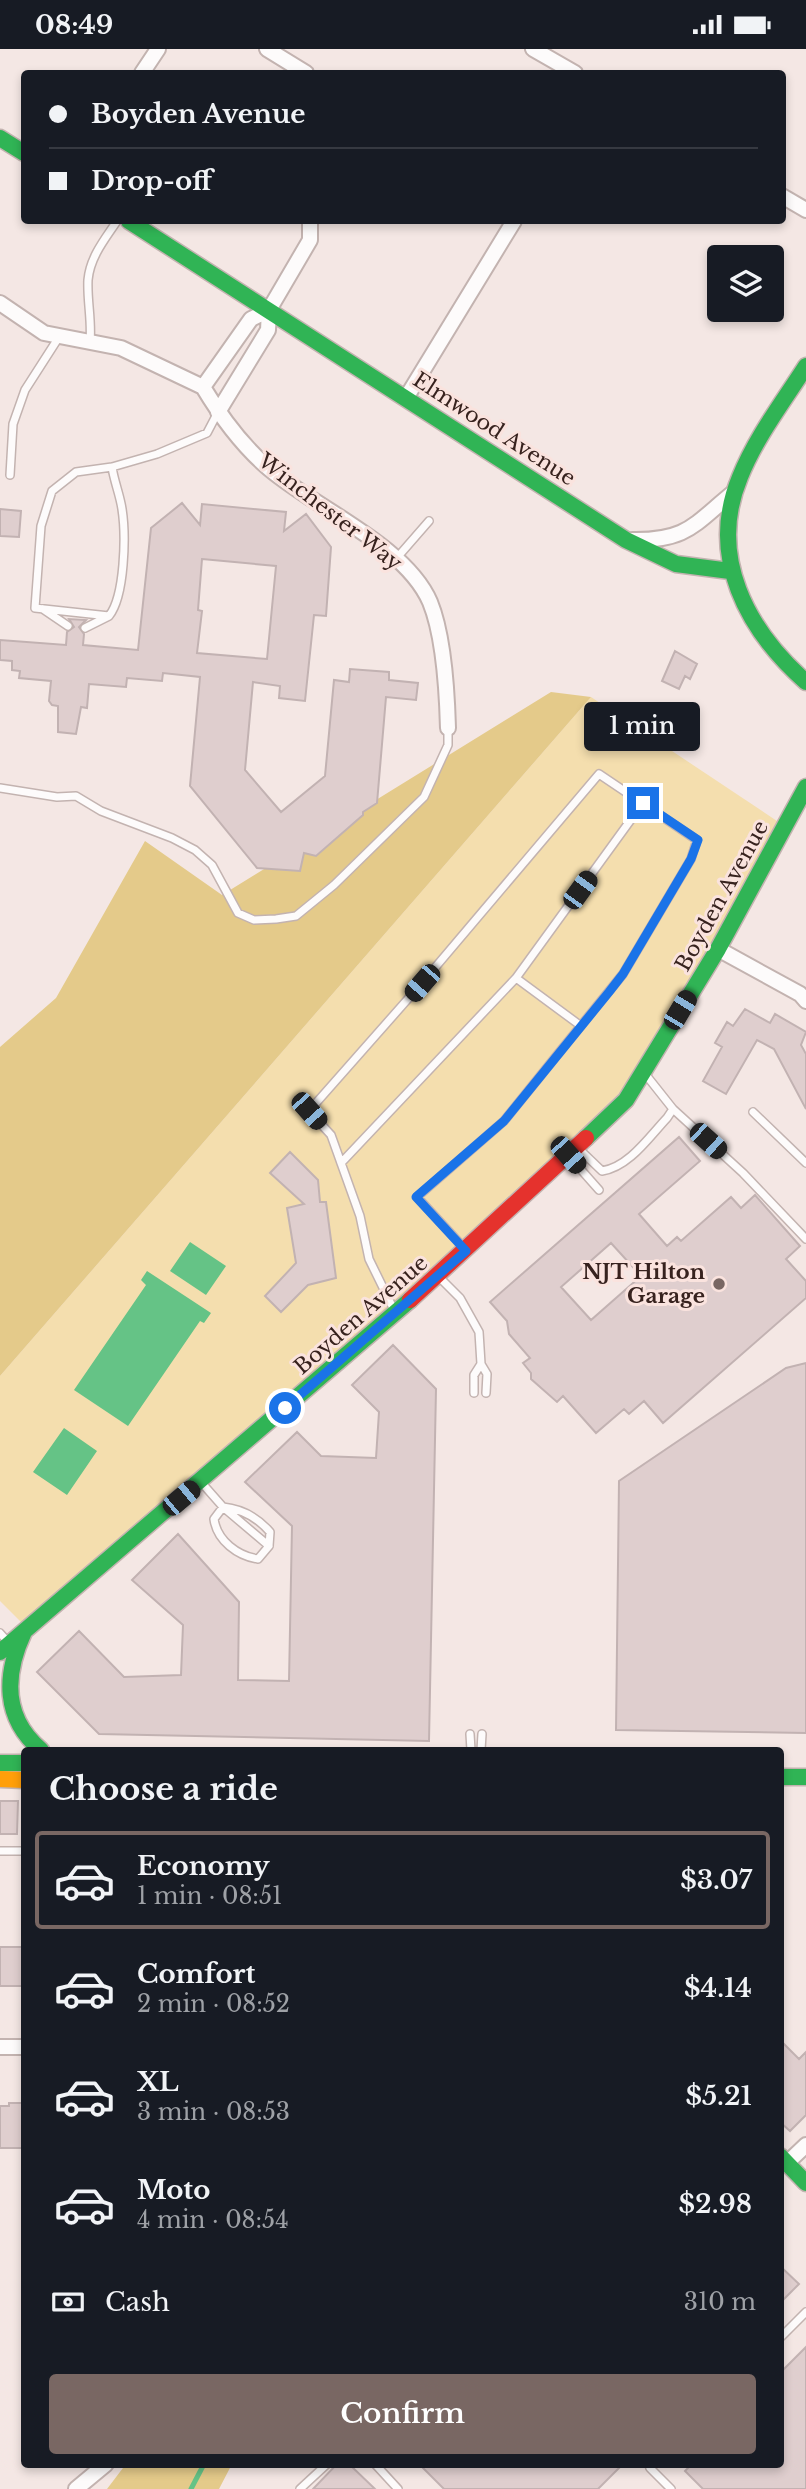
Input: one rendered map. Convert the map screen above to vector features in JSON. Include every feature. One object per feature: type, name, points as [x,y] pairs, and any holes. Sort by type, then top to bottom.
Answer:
[{"type":"street","points":[[144,70],[158,49]]},
{"type":"street","points":[[267,49],[301,70]]},
{"type":"street","points":[[533,49],[570,70]]},
{"type":"street","points":[[0,138],[21,151]]},
{"type":"street","points":[[786,198],[806,210]]},
{"type":"street","name":"Elmwood Avenue","points":[[134,224],[626,540],[674,565],[694,570],[730,571]]},
{"type":"street","points":[[218,412],[268,330],[269,310],[310,240],[310,224]]},
{"type":"street","points":[[407,398],[512,224]]},
{"type":"street","points":[[0,303],[44,333],[121,348],[203,387],[251,319],[269,310]]},
{"type":"street","points":[[626,540],[675,537],[694,526],[734,492],[806,366]]},
{"type":"street","name":"Winchester Way","points":[[203,387],[236,436],[267,467],[375,541],[410,574],[429,601],[447,695],[448,728]]},
{"type":"street","points":[[734,492],[728,538],[734,590],[754,627],[778,657],[806,682]]},
{"type":"street","name":"Boyden Avenue","points":[[3,1643],[24,1632],[438,1277],[626,1100],[718,949],[806,787]]},
{"type":"street","points":[[718,949],[800,994],[806,1001]]},
{"type":"street","points":[[24,1632],[9,1667],[10,1704],[26,1737],[38,1747]]},
{"type":"street","points":[[0,1763],[21,1763]]},
{"type":"street","points":[[784,1777],[806,1777]]},
{"type":"street","points":[[0,1779],[21,1780]]},
{"type":"street","points":[[0,2047],[21,2047]]},
{"type":"street","points":[[806,2145],[784,2159],[806,2183]]},
{"type":"street","points":[[76,2489],[101,2468]]},
{"type":"lane","points":[[90,344],[92,317],[88,280],[96,252],[115,224]]},
{"type":"lane","points":[[10,475],[13,424],[25,390],[60,336]]},
{"type":"lane","points":[[109,615],[35,608],[41,526],[52,491],[76,472],[112,467],[157,454],[207,433],[218,412]]},
{"type":"lane","points":[[85,628],[109,615],[119,600],[122,508],[112,467]]},
{"type":"lane","points":[[395,560],[429,521]]},
{"type":"lane","points":[[43,609],[68,626]]},
{"type":"lane","points":[[0,788],[57,797],[76,796],[101,811],[172,838],[195,850],[212,865],[238,913],[254,920],[276,919],[296,916],[326,892],[424,797],[448,745],[448,728]]},
{"type":"lane","points":[[396,1313],[369,1259],[360,1216],[331,1135],[309,1111],[422,983],[599,773],[698,840],[691,859],[623,974],[504,1121],[416,1197],[466,1251]]},
{"type":"lane","points":[[341,1163],[516,978],[643,803]]},
{"type":"lane","points":[[516,978],[581,1026]]},
{"type":"lane","points":[[643,1072],[668,1099],[673,1109],[743,1173],[806,1240]]},
{"type":"lane","points":[[572,1151],[602,1171],[621,1166],[673,1109]]},
{"type":"lane","points":[[753,1112],[806,1163]]},
{"type":"lane","points":[[572,1151],[599,1189]]},
{"type":"lane","points":[[438,1277],[460,1299],[479,1332],[481,1364],[487,1374],[486,1393]]},
{"type":"lane","points":[[474,1393],[474,1375],[481,1364]]},
{"type":"lane","points":[[201,1481],[223,1507],[268,1546]]},
{"type":"lane","points":[[223,1507],[235,1508],[260,1521],[270,1532],[268,1546],[258,1559],[244,1557],[228,1545],[215,1527],[214,1519],[223,1507]]},
{"type":"lane","points":[[470,1734],[471,1747]]},
{"type":"lane","points":[[481,1747],[482,1734]]},
{"type":"lane","points":[[0,1851],[21,1851]]},
{"type":"lane","points":[[784,2334],[806,2312]]},
{"type":"lane","points":[[300,2489],[323,2468]]},
{"type":"lane","points":[[379,2468],[398,2489]]},
{"type":"lane","points":[[650,2468],[671,2489]]},
{"type":"shaded area","points":[[551,692],[591,697],[0,1376],[0,1047],[56,998],[145,841],[222,895]]},
{"type":"shaded area","points":[[591,697],[789,829],[652,1062],[424,1280],[28,1629],[0,1601],[0,1376]]},
{"type":"shaded area","points":[[190,1242],[226,1266],[206,1295],[170,1271]]},
{"type":"shaded area","points":[[147,1271],[211,1313],[204,1323],[200,1321],[128,1426],[74,1390],[146,1285],[141,1280]]},
{"type":"shaded area","points":[[64,1428],[97,1451],[67,1495],[33,1472]]},
{"type":"shaded area","points":[[123,2468],[230,2468],[219,2489],[107,2489]]},
{"type":"building","points":[[182,503],[200,525],[202,504],[286,512],[284,531],[306,514],[331,547],[326,616],[314,615],[305,701],[279,698],[280,686],[253,682],[245,770],[281,812],[325,776],[334,680],[349,682],[350,669],[389,672],[389,680],[418,683],[416,700],[386,697],[377,803],[363,812],[363,815],[316,856],[304,853],[300,871],[257,868],[190,786],[200,677],[163,673],[162,681],[127,678],[126,687],[89,684],[87,708],[81,707],[76,734],[58,732],[58,706],[49,701],[51,681],[19,678],[20,671],[12,670],[12,661],[0,660],[0,640],[66,645],[67,632],[74,627],[69,619],[86,620],[79,627],[84,634],[83,645],[138,650],[151,528]],"holes":[[[202,559],[276,566],[267,659],[197,653],[202,611],[198,610]]]},
{"type":"building","points":[[0,509],[21,511],[19,537],[0,536]]},
{"type":"building","points":[[675,651],[697,664],[690,679],[685,676],[679,689],[662,681]]},
{"type":"building","points":[[745,1009],[770,1023],[775,1014],[806,1032],[801,1045],[806,1054],[806,1109],[774,1049],[757,1040],[726,1094],[703,1081],[722,1047],[715,1043],[727,1022],[733,1026]]},
{"type":"building","name":"NJT Hilton Garage","points":[[679,1137],[700,1161],[639,1214],[667,1246],[677,1237],[681,1241],[731,1197],[741,1208],[755,1195],[800,1246],[786,1259],[806,1281],[806,1298],[663,1423],[644,1401],[629,1414],[624,1409],[596,1433],[563,1396],[557,1402],[531,1379],[531,1373],[523,1363],[530,1358],[509,1334],[507,1321],[490,1302]],"holes":[[[611,1243],[641,1276],[591,1320],[561,1287]]]},
{"type":"building","points":[[290,1152],[318,1180],[320,1202],[326,1202],[336,1278],[308,1285],[281,1312],[265,1296],[296,1263],[287,1208],[304,1204],[270,1173]]},
{"type":"building","points":[[393,1345],[436,1389],[429,1741],[99,1734],[37,1672],[79,1631],[124,1677],[181,1675],[183,1625],[132,1580],[178,1534],[239,1602],[238,1680],[289,1681],[292,1526],[245,1482],[297,1432],[321,1456],[376,1458],[379,1412],[352,1385]]},
{"type":"building","points":[[806,1363],[806,1733],[616,1730],[619,1481],[786,1368]]},
{"type":"building","points":[[0,1801],[18,1801],[17,1834],[0,1834]]},
{"type":"building","points":[[0,1947],[21,1947],[21,1986],[0,1986]]},
{"type":"building","points":[[784,2044],[799,2059],[806,2052],[806,2115],[790,2131],[784,2126]]},
{"type":"building","points":[[9,2103],[21,2103],[21,2148],[0,2148],[0,2106],[9,2106]]},
{"type":"building","points":[[784,2270],[799,2284],[784,2299]]},
{"type":"building","points":[[806,2347],[806,2489],[703,2489],[685,2471],[688,2468],[784,2468],[784,2369]]},
{"type":"building","points":[[333,2468],[353,2468],[375,2489],[313,2489]]},
{"type":"building","points":[[423,2468],[619,2468],[598,2489],[444,2489]]},
{"type":"waterway","points":[[191,2489],[202,2468]]},
{"type":"traffic: fast","points":[[0,138],[21,151]]},
{"type":"traffic: fast","points":[[134,224],[626,540],[676,564],[730,571]]},
{"type":"traffic: fast","points":[[806,366],[746,462],[731,506],[728,535],[738,590],[750,615],[785,662],[806,682]]},
{"type":"traffic: fast","points":[[586,1138],[626,1100],[718,949],[806,787]]},
{"type":"traffic: fast","points":[[0,1652],[410,1300]]},
{"type":"traffic: fast","points":[[24,1632],[13,1664],[11,1695],[20,1724],[38,1747]]},
{"type":"traffic: fast","points":[[0,1763],[21,1763]]},
{"type":"traffic: fast","points":[[784,1777],[806,1777]]},
{"type":"traffic: fast","points":[[784,2160],[806,2183]]},
{"type":"traffic: slow","points":[[0,1779],[21,1780]]},
{"type":"traffic: jam","points":[[410,1300],[586,1138]]},
{"type":"place","name":"NJT Hilton Garage","points":[[719,1284]]},
{"type":"route","points":[[285,1408],[466,1251],[416,1197],[504,1121],[609,992],[623,974],[691,859],[698,840],[643,803]]}]
